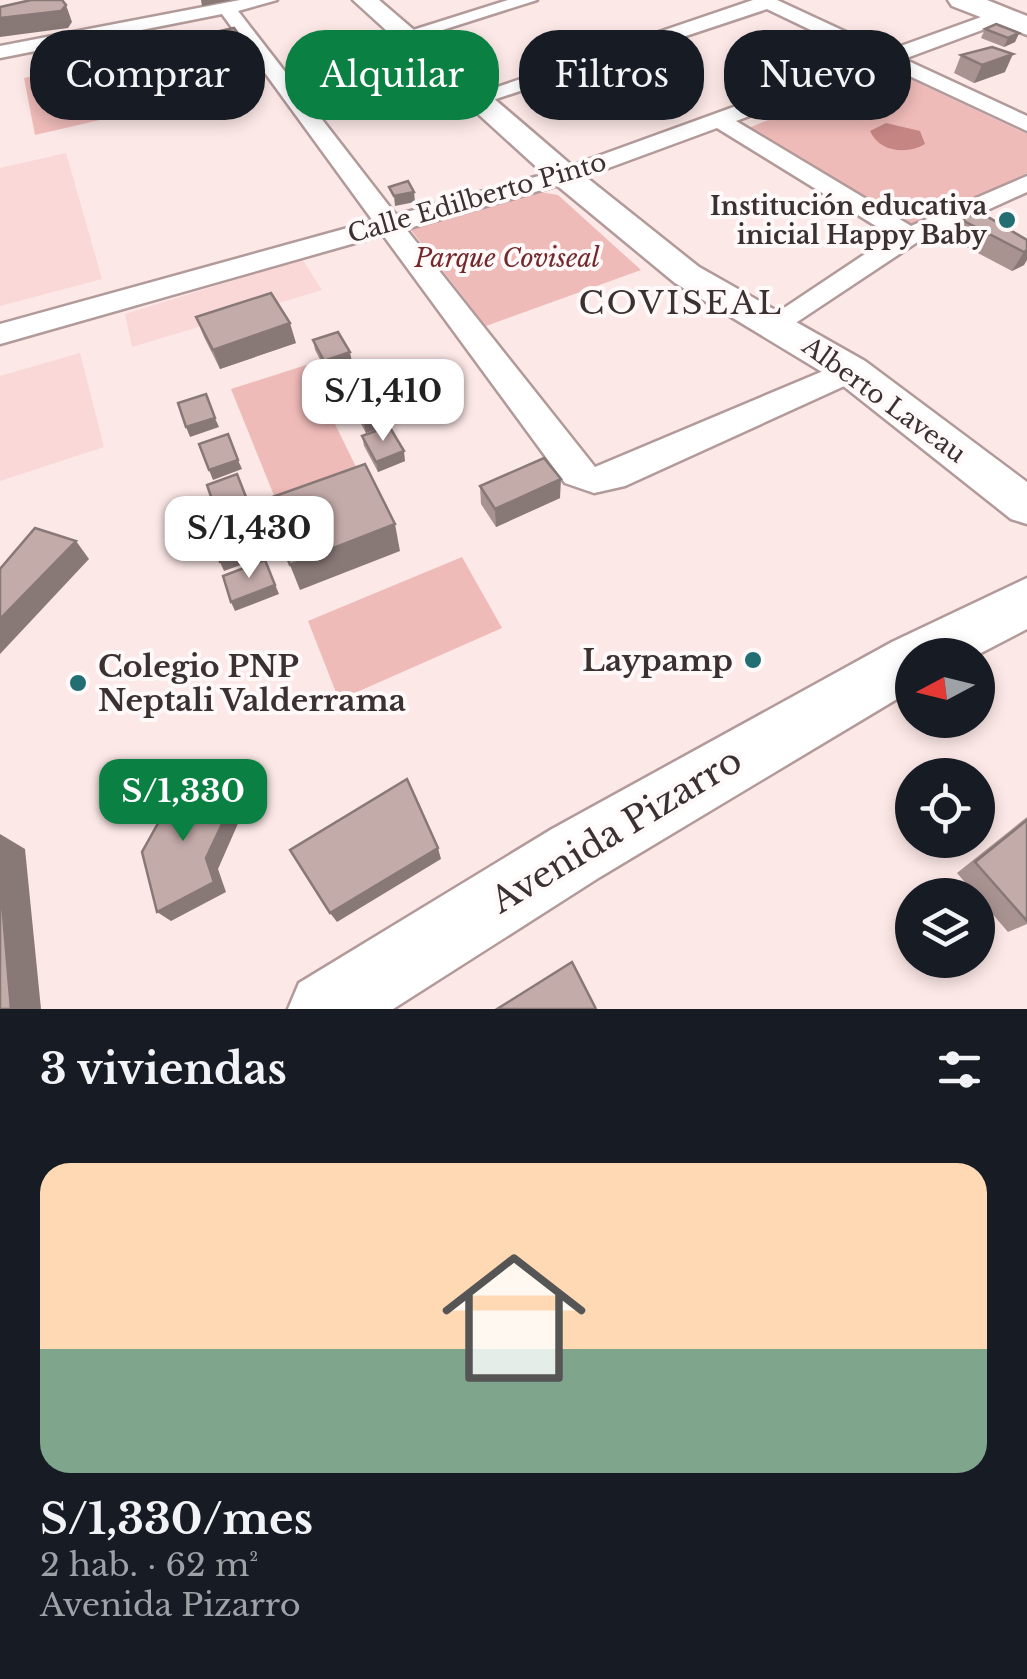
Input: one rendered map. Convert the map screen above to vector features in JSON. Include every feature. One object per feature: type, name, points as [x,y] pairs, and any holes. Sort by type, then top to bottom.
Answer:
[{"type":"main road","points":[[962,0],[1012,14]]},
{"type":"main road","points":[[956,638],[1027,602]]},
{"type":"main road","name":"Avenida Pizarro","points":[[325,1009],[576,852],[895,670]]},
{"type":"street","points":[[0,52],[268,0]]},
{"type":"street","name":"Alberto Laveau","points":[[365,0],[398,30]]},
{"type":"street","points":[[425,30],[528,0]]},
{"type":"street","points":[[499,90],[765,2],[828,30]]},
{"type":"street","points":[[226,8],[577,474],[594,480],[613,477],[850,371]]},
{"type":"street","name":"Calle Edilberto Pinto","points":[[911,48],[1012,14]]},
{"type":"street","points":[[911,68],[1027,124]]},
{"type":"street","name":"Calle Edilberto Pinto","points":[[0,334],[565,176],[724,115]]},
{"type":"street","name":"Alberto Laveau","points":[[499,118],[687,275],[779,325],[850,371],[1027,506]]},
{"type":"street","points":[[716,118],[910,236]]},
{"type":"street","points":[[779,325],[910,236],[1027,183]]},
{"type":"shaded area","points":[[886,123],[920,131],[925,144],[902,150],[887,147],[870,131]]},
{"type":"shaded area","points":[[66,153],[102,279],[0,306],[0,168]]},
{"type":"shaded area","points":[[302,259],[322,290],[132,347],[125,314]]},
{"type":"shaded area","points":[[80,353],[104,447],[0,481],[0,376]]},
{"type":"green space","points":[[30,77],[30,109],[24,78]]},
{"type":"green space","points":[[911,79],[1027,134],[1027,173],[910,228],[746,129],[768,120],[911,120]]},
{"type":"green space","points":[[32,120],[100,120],[35,135]]},
{"type":"green space","name":"Parque Coviseal","points":[[534,191],[558,195],[641,270],[486,326],[407,225]]},
{"type":"green space","points":[[306,365],[359,473],[277,503],[231,389]]},
{"type":"green space","points":[[462,557],[502,628],[339,700],[308,621]]},
{"type":"building","points":[[31,0],[62,0],[66,5],[61,11],[0,18],[0,7]]},
{"type":"building","points":[[996,24],[1019,33],[1008,38],[985,29]]},
{"type":"building","points":[[992,47],[1013,54],[982,65],[961,55]]},
{"type":"building","points":[[408,181],[414,192],[394,196],[389,187]]},
{"type":"building","points":[[978,211],[1027,240],[1027,250],[1024,252],[962,220]]},
{"type":"building","points":[[271,293],[290,323],[213,350],[196,317]]},
{"type":"building","points":[[338,332],[350,352],[324,361],[313,340]]},
{"type":"building","points":[[356,362],[368,384],[342,393],[330,370]]},
{"type":"building","points":[[425,363],[440,388],[408,398],[405,369]]},
{"type":"building","points":[[377,390],[391,413],[364,423],[351,399]]},
{"type":"building","points":[[206,394],[215,418],[186,427],[178,403]]},
{"type":"building","points":[[389,426],[404,451],[376,462],[362,436]]},
{"type":"building","points":[[228,434],[238,460],[209,470],[199,444]]},
{"type":"building","points":[[544,458],[561,479],[495,509],[480,486]]},
{"type":"building","points":[[365,464],[395,524],[290,565],[264,500]]},
{"type":"building","points":[[237,474],[248,502],[217,514],[207,485]]},
{"type":"building","points":[[253,523],[262,547],[220,562],[212,538]]},
{"type":"building","points":[[35,528],[76,541],[0,619],[0,569]]},
{"type":"building","points":[[265,560],[275,585],[231,602],[223,576]]},
{"type":"building","points":[[185,775],[230,807],[206,858],[214,882],[157,912],[142,852]]},
{"type":"building","points":[[407,779],[438,848],[330,913],[290,850]]},
{"type":"building","points":[[1027,820],[1027,921],[995,885],[995,878],[989,878],[975,862],[995,858],[995,846]]},
{"type":"building","points":[[0,878],[11,1009],[0,1009]]},
{"type":"building","points":[[572,962],[596,1009],[497,1009]]},
{"type":"place","name":"Institución educativa inicial Happy Baby","points":[[1007,220]]},
{"type":"place","name":"Laypamp","points":[[753,660]]},
{"type":"place","name":"Colegio PNP Neptali Valderrama","points":[[78,683]]},
{"type":"district","name":"COVISEAL","points":[[681,303]]}]
